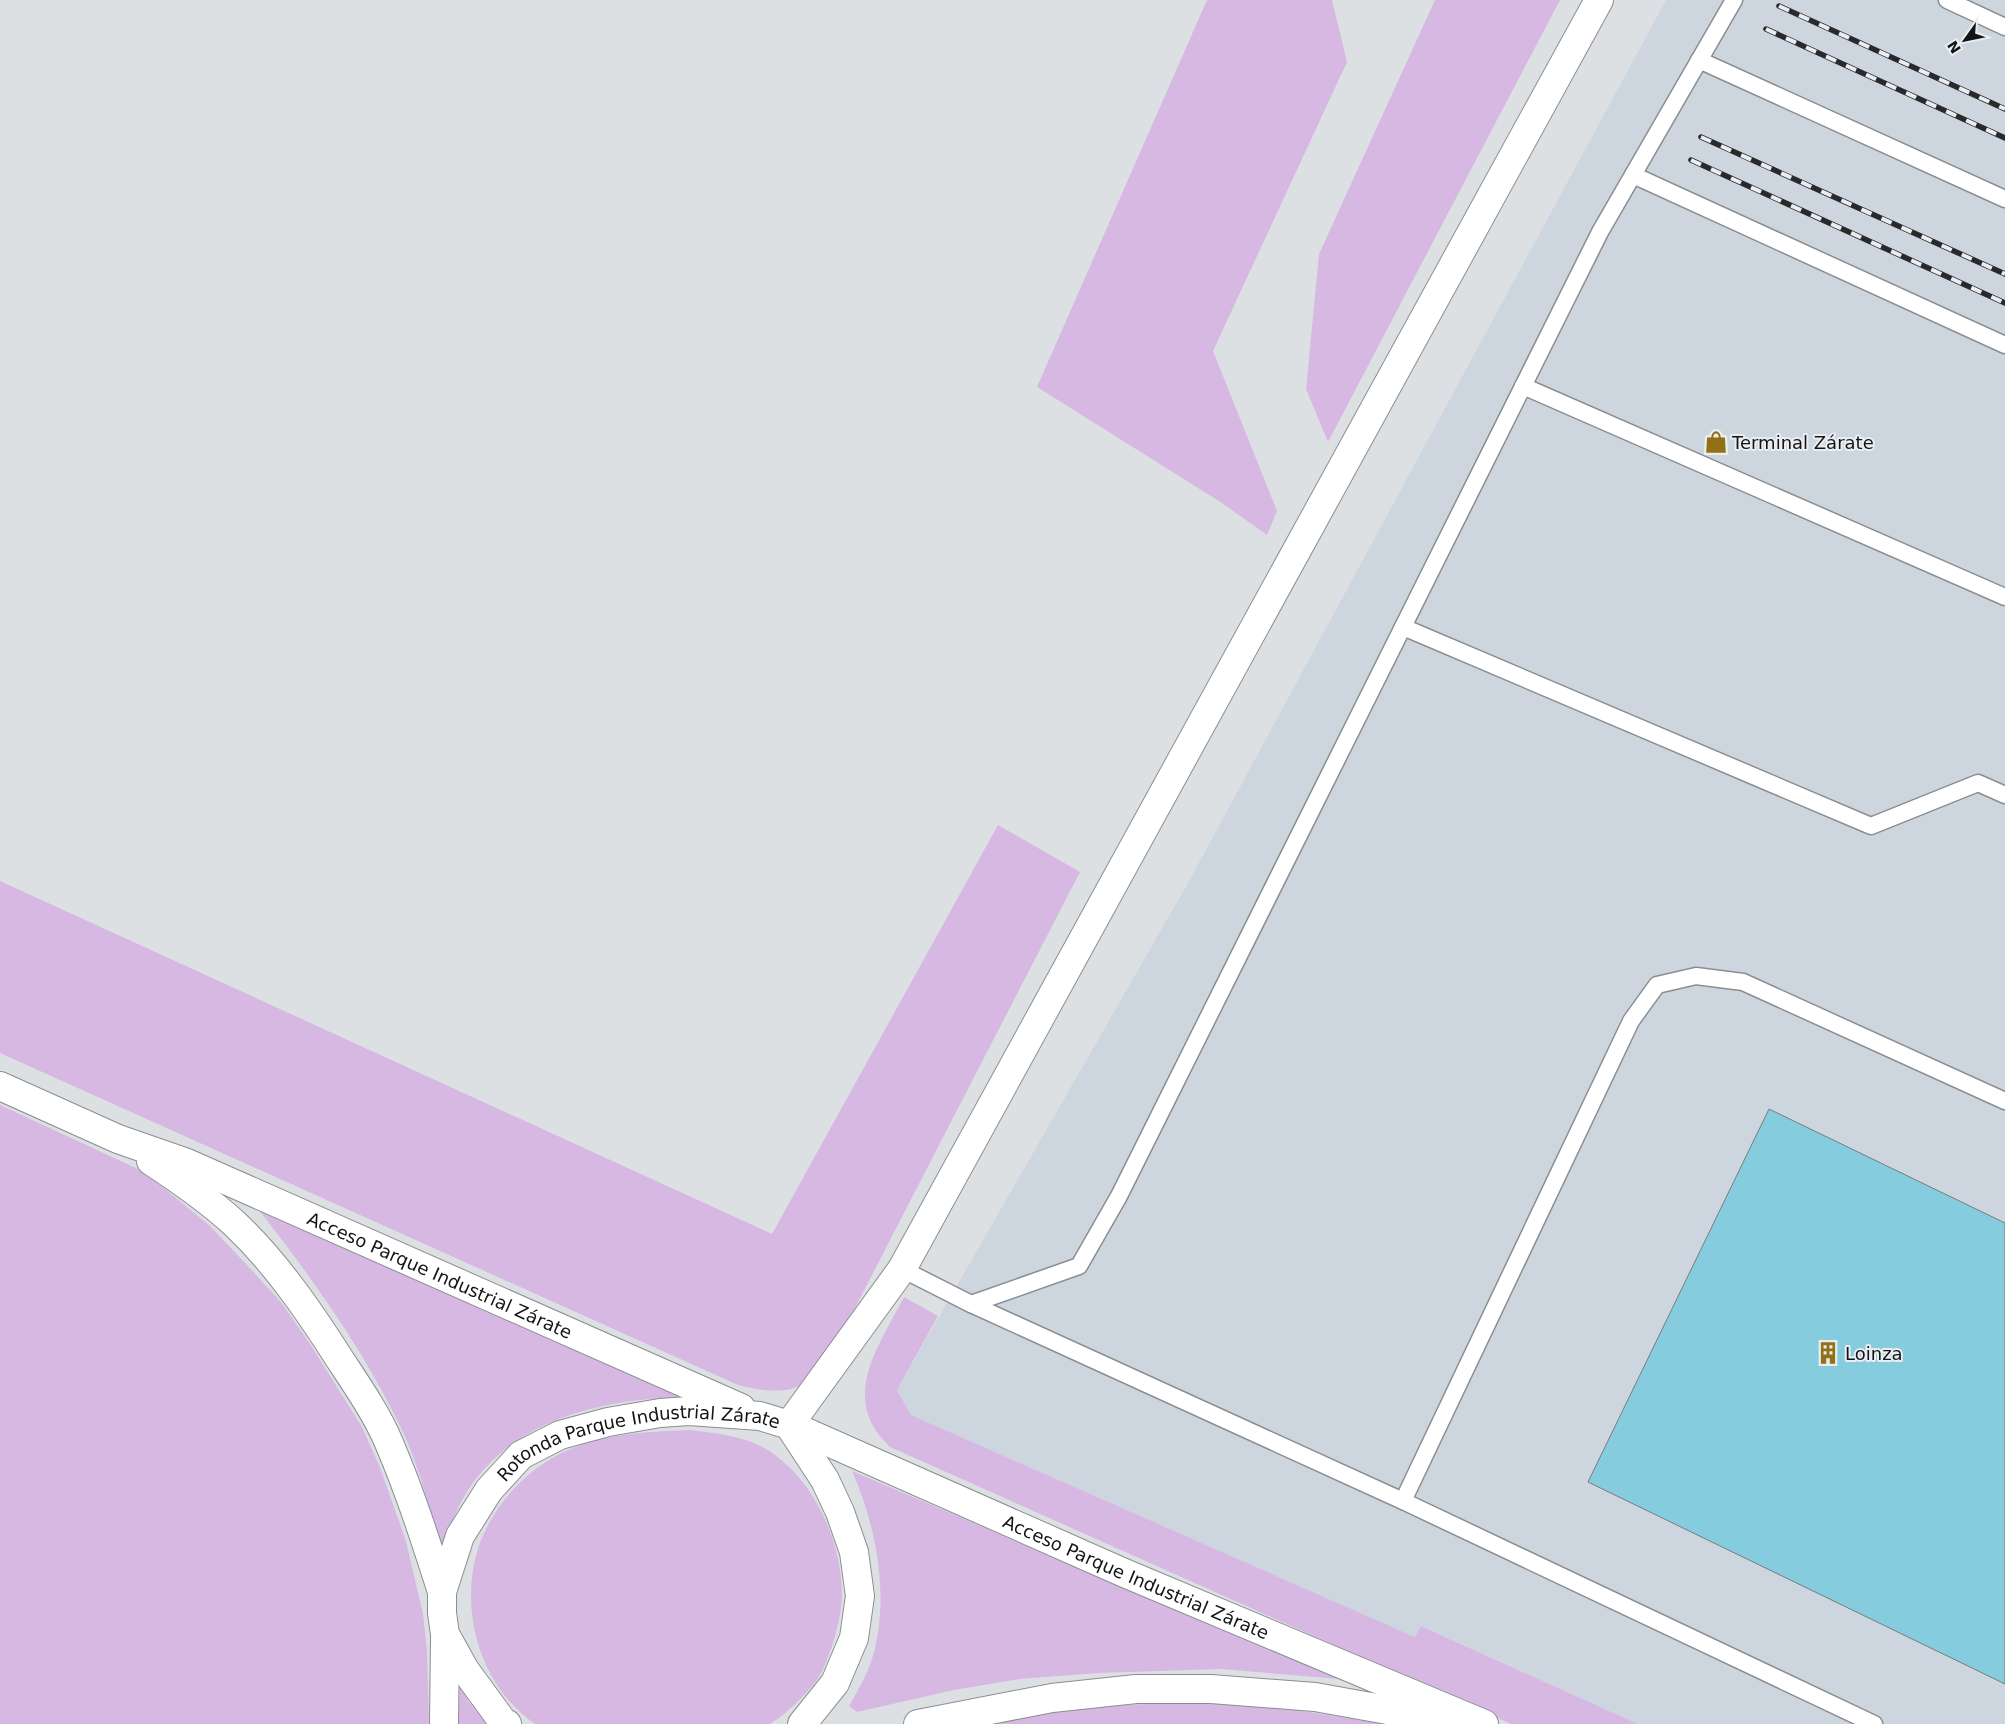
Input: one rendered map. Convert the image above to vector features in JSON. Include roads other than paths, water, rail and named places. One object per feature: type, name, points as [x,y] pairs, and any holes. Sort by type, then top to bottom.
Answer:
[{"type":"main road","points":[[789,1425],[902,1269],[1599,0]]},
{"type":"main road","name":"Acceso Parque Industrial Zárate","points":[[0,1086],[118,1140],[187,1163],[760,1416]]},
{"type":"main road","name":"Acceso Parque Industrial Zárate","points":[[118,1140],[192,1188],[235,1225],[270,1262],[316,1323],[352,1378],[388,1441],[416,1512],[442,1592]]},
{"type":"main road","name":"Rotonda Parque Industrial Zárate","points":[[507,1724],[503,1722],[464,1670],[445,1634],[442,1592],[460,1536],[489,1490],[521,1455],[560,1435],[608,1422],[660,1413],[689,1411],[760,1416],[789,1425],[825,1480],[840,1512],[854,1552],[860,1596],[854,1638],[835,1683],[802,1724]]},
{"type":"main road","name":"Acceso Parque Industrial Zárate","points":[[789,1425],[1122,1572],[1484,1724]]},
{"type":"main road","points":[[444,1724],[445,1634]]},
{"type":"main road","points":[[918,1724],[1052,1698],[1136,1688],[1211,1689],[1315,1697],[1463,1724]]},
{"type":"lane","points":[[970,1304],[1079,1266],[1119,1196],[1600,232],[1734,0]]},
{"type":"lane","points":[[1947,0],[2005,26]]},
{"type":"lane","points":[[1699,60],[2005,199]]},
{"type":"lane","points":[[1633,175],[2005,345]]},
{"type":"lane","points":[[1522,386],[2005,597]]},
{"type":"lane","points":[[1403,627],[1870,826],[1978,783],[2005,795]]},
{"type":"lane","points":[[1403,1501],[1631,1021],[1657,985],[1696,976],[1743,982],[2005,1101]]},
{"type":"lane","points":[[902,1269],[970,1304],[1403,1501],[1874,1724]]},
{"type":"railway","points":[[1779,6],[2005,109]]},
{"type":"railway","points":[[1766,29],[2005,138]]},
{"type":"railway","points":[[1701,137],[2005,274]]},
{"type":"railway","points":[[1691,160],[2005,303]]},
{"type":"place","name":"Terminal Zárate","points":[[1716,442]]},
{"type":"place","name":"Loinza","points":[[1828,1353]]}]
